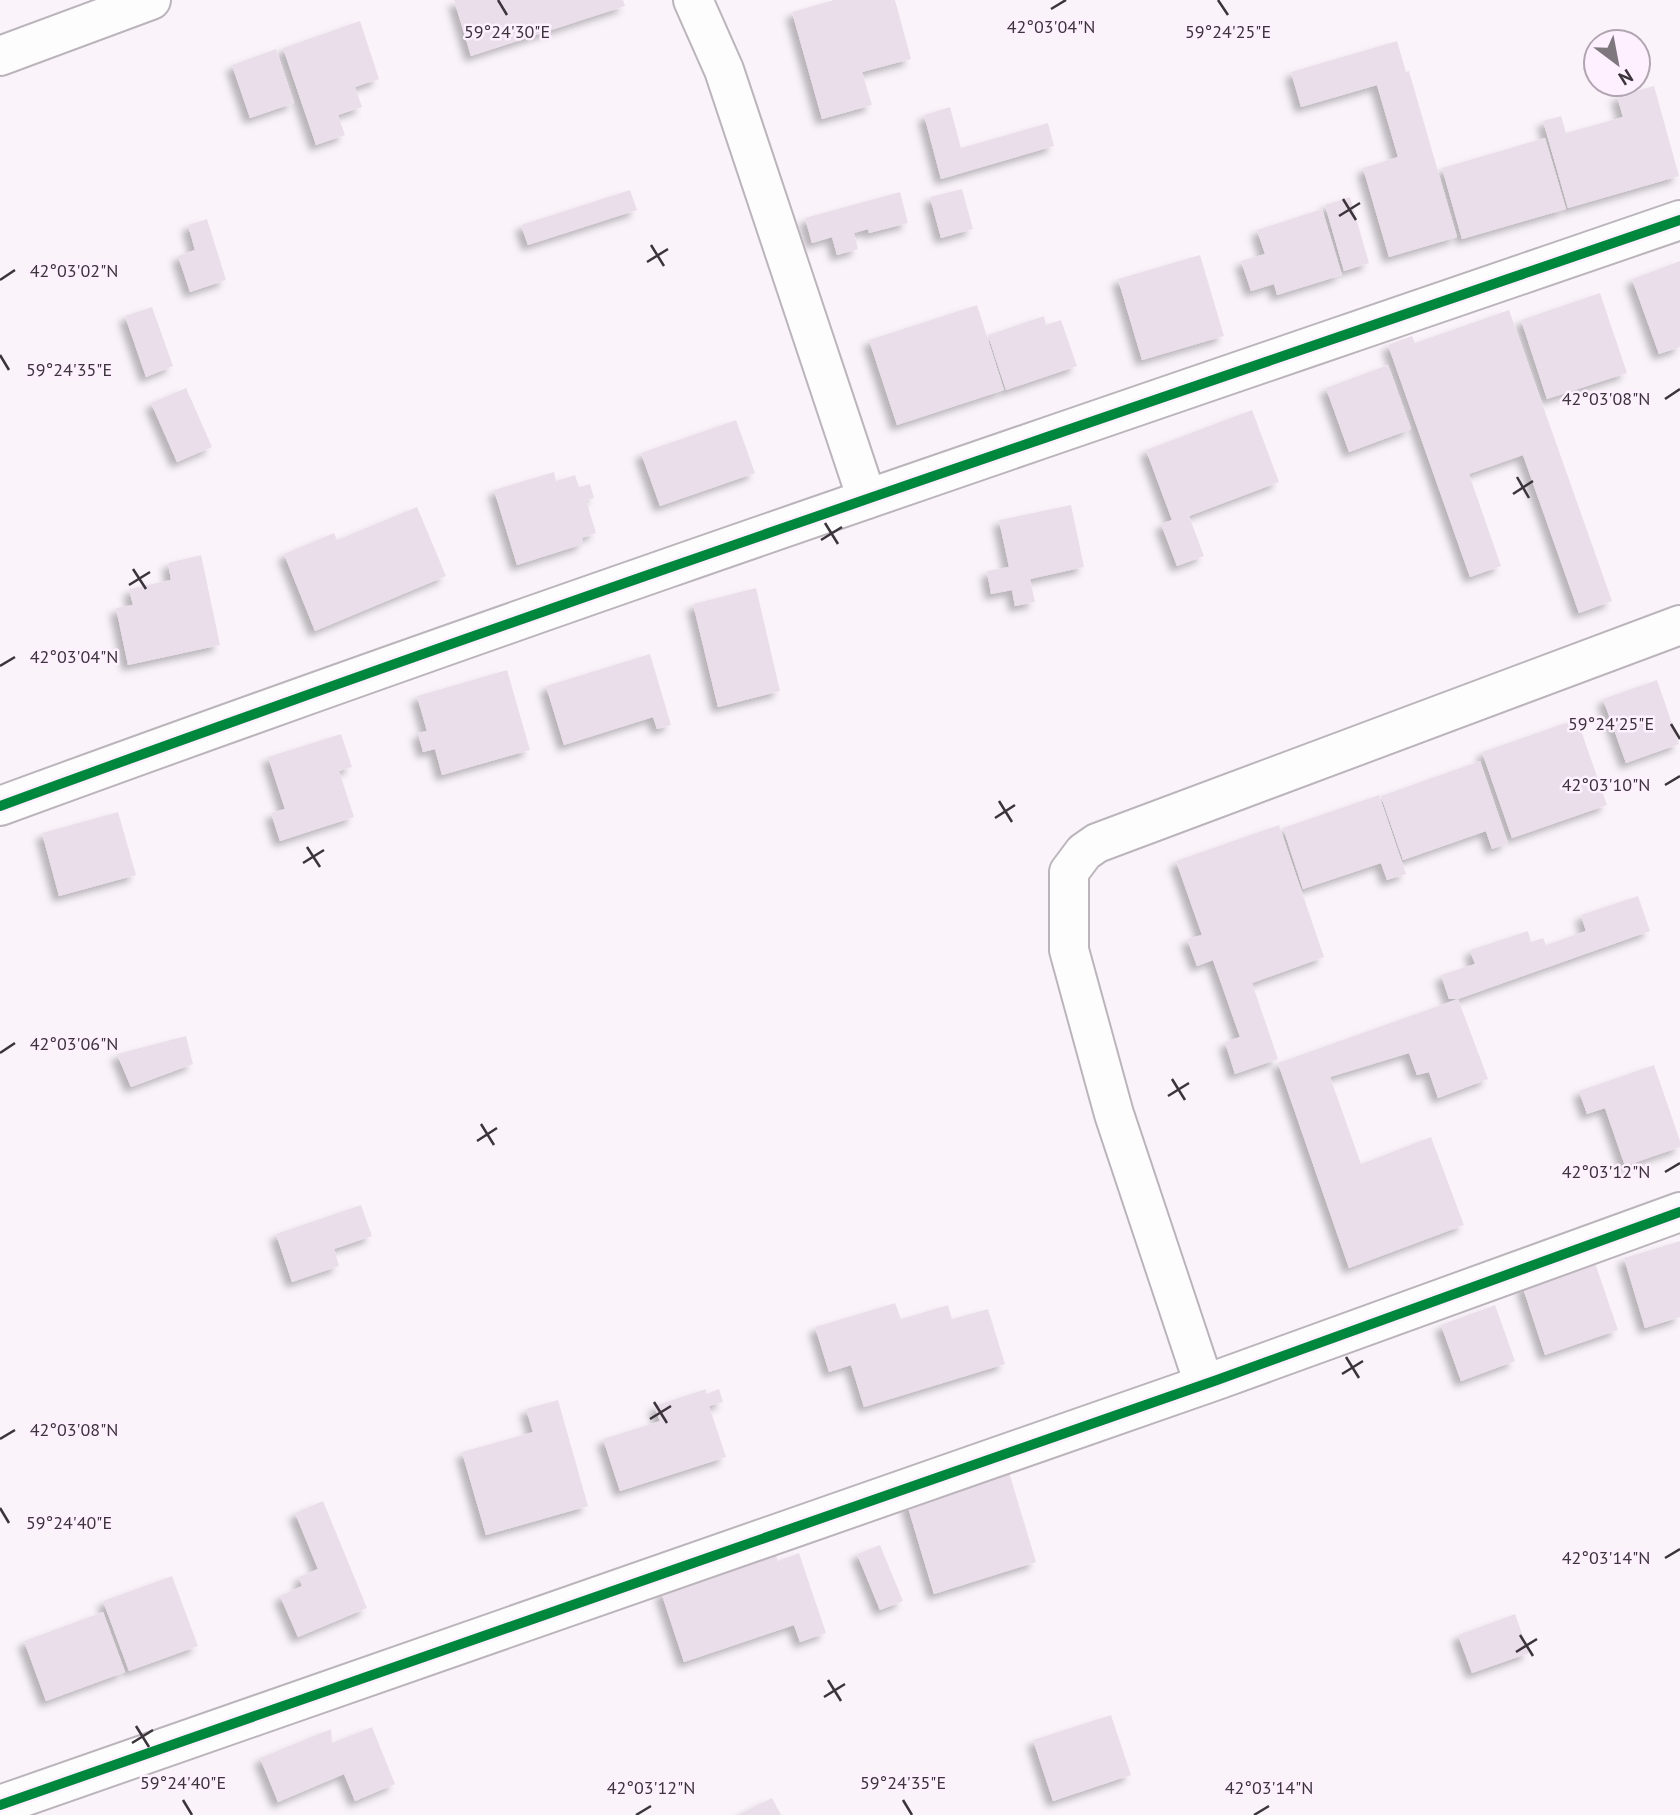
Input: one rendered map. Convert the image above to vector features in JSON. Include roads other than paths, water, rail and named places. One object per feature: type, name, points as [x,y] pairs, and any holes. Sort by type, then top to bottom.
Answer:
[{"type":"street","points":[[0,56],[151,0]]},
{"type":"street","points":[[693,0],[724,69],[867,499]]},
{"type":"street","points":[[0,806],[168,744],[867,499],[1680,220]]},
{"type":"street","points":[[1204,1384],[1114,1114],[1069,950],[1069,872],[1084,852],[1097,843],[1680,625]]},
{"type":"street","points":[[0,1805],[1204,1384],[1680,1212]]}]
